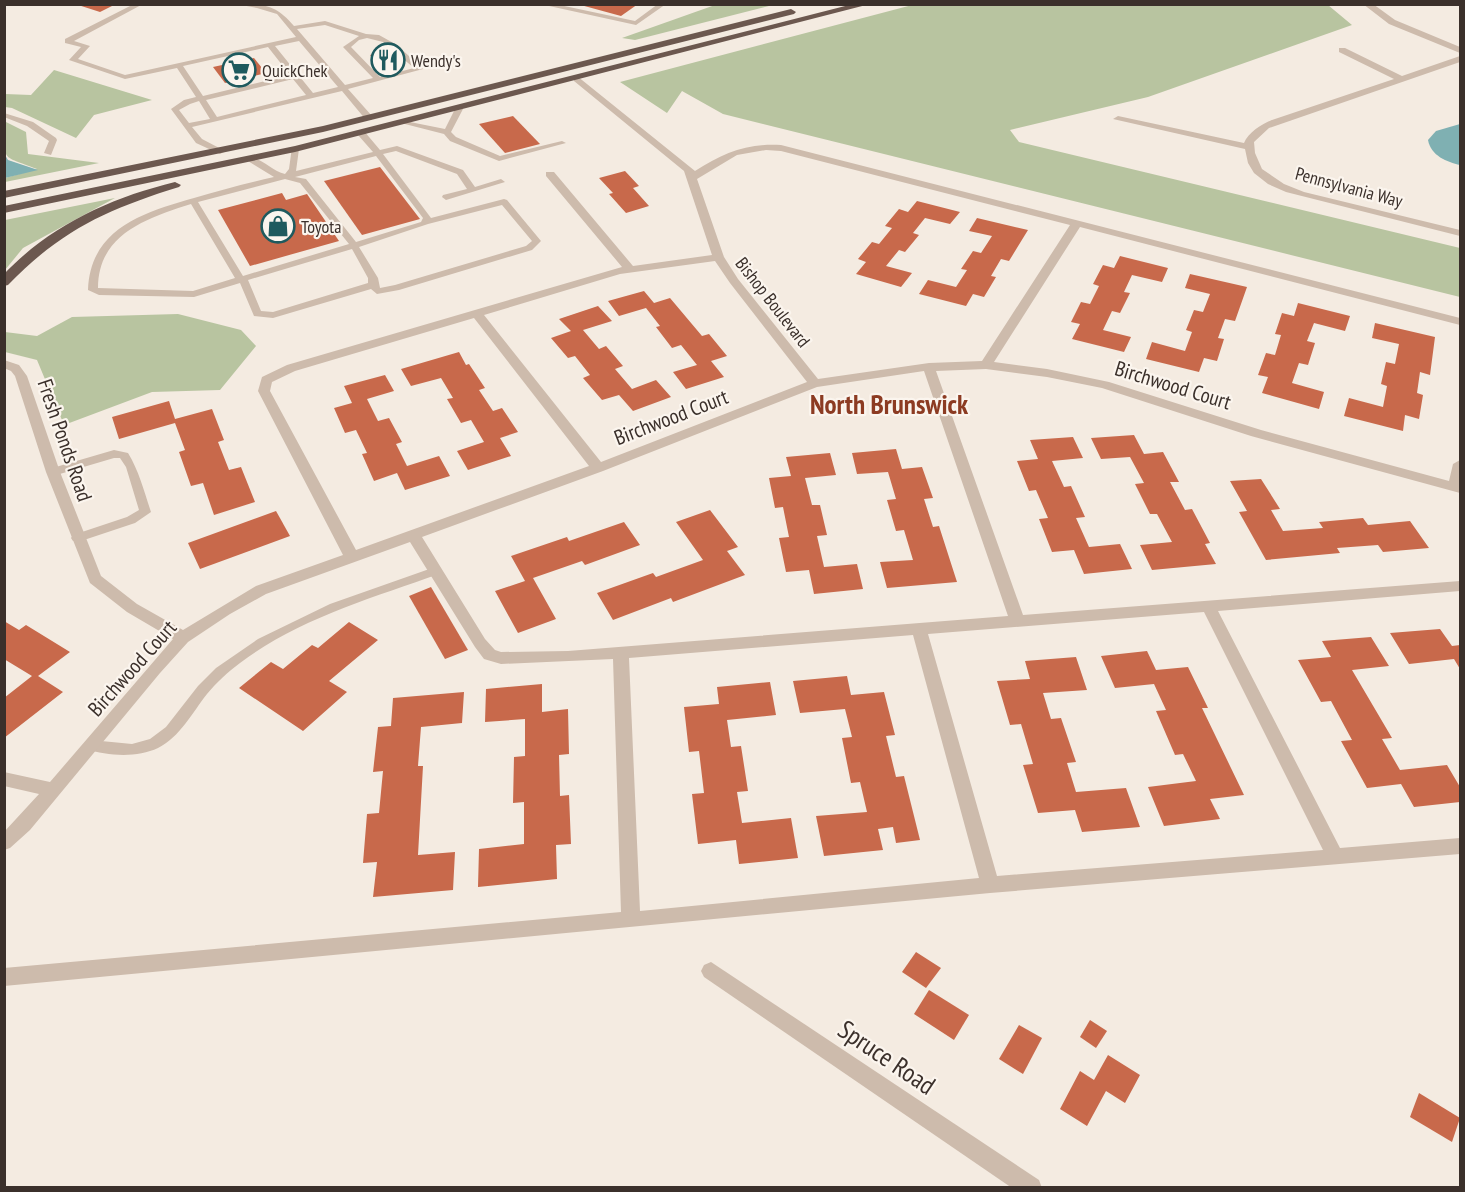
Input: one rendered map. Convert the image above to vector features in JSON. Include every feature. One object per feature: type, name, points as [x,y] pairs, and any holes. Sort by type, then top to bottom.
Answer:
[{"type":"highway","points":[[4,195],[174,162],[369,118],[821,4]]},
{"type":"highway","points":[[4,210],[361,134],[866,4]]},
{"type":"highway","points":[[4,282],[37,248],[81,220],[130,200],[212,175],[251,159]]},
{"type":"highway","points":[[4,187],[174,162]]},
{"type":"street","points":[[1370,5],[1392,22],[1461,50]]},
{"type":"street","points":[[1342,50],[1402,79]]},
{"type":"street","points":[[1118,119],[1249,147],[1253,136],[1275,122],[1461,59]]},
{"type":"street","name":"Bishop Boulevard","points":[[577,79],[689,170],[718,257],[734,281],[815,383]]},
{"type":"street","points":[[691,178],[734,152],[762,146],[792,151],[1461,321]]},
{"type":"street","name":"Pennsylvania Way","points":[[1249,147],[1253,164],[1265,178],[1299,194],[1461,233]]},
{"type":"street","points":[[550,174],[629,268]]},
{"type":"street","points":[[986,365],[1077,223]]},
{"type":"street","points":[[352,557],[264,391],[266,380],[291,368],[629,268],[718,257]]},
{"type":"street","points":[[476,313],[597,468]]},
{"type":"street","name":"Fresh Ponds Road","points":[[4,364],[15,368],[21,376],[77,538],[95,579],[132,608],[183,638]]},
{"type":"street","name":"Birchwood Court","points":[[4,843],[24,825],[154,669],[183,638],[225,610],[261,590],[597,468],[815,383],[929,367],[986,365],[1047,373],[1105,385],[1256,432],[1458,487]]},
{"type":"street","points":[[929,367],[1017,620]]},
{"type":"street","points":[[1458,487],[1461,464]]},
{"type":"street","points":[[413,535],[490,655],[501,658],[568,657],[1461,586]]},
{"type":"street","points":[[1209,607],[1335,856]]},
{"type":"street","points":[[919,629],[990,885]]},
{"type":"street","points":[[621,653],[632,920]]},
{"type":"street","points":[[4,779],[53,790]]},
{"type":"street","points":[[4,977],[990,885],[1461,846]]},
{"type":"street","name":"Spruce Road","points":[[711,971],[1031,1188]]},
{"type":"lane","points":[[140,4],[68,40],[86,46],[73,60],[125,77],[301,38]]},
{"type":"lane","points":[[239,4],[279,13],[369,118]]},
{"type":"lane","points":[[543,4],[636,23],[663,4]]},
{"type":"lane","points":[[293,28],[325,23],[366,36]]},
{"type":"lane","points":[[188,126],[419,69],[392,42],[379,36],[366,36],[353,40],[347,46],[378,79]]},
{"type":"lane","points":[[270,45],[312,96]]},
{"type":"lane","points":[[179,65],[215,120]]},
{"type":"lane","points":[[220,152],[199,141],[175,109],[187,102],[295,76]]},
{"type":"lane","points":[[447,132],[459,109]]},
{"type":"lane","points":[[4,115],[18,118],[45,133],[52,140],[48,153]]},
{"type":"lane","points":[[405,123],[447,132],[453,139],[499,159],[562,143]]},
{"type":"lane","points":[[361,134],[424,212],[426,222]]},
{"type":"lane","points":[[251,159],[274,174],[288,177],[303,181],[354,245],[373,278],[373,285],[377,291],[396,288],[529,248],[537,242],[504,202],[426,222],[354,245],[194,294],[93,290],[92,278],[95,267],[116,236],[144,217],[198,200],[288,177],[397,148],[460,172],[472,189]]},
{"type":"lane","points":[[288,177],[293,169],[295,149]]},
{"type":"lane","points":[[446,197],[501,182]]},
{"type":"lane","points":[[198,200],[242,279],[257,314],[273,315],[373,285]]},
{"type":"lane","points":[[53,472],[114,454],[124,455],[131,467],[145,512],[131,520],[77,538]]},
{"type":"lane","points":[[91,745],[123,749],[146,747],[170,732],[204,688],[239,657],[281,632],[342,605],[435,571]]},
{"type":"green space","points":[[916,4],[1328,5],[1352,25],[1148,97],[1010,130],[1019,142],[1460,248],[1460,297],[723,114],[682,91],[667,113],[620,82]]},
{"type":"green space","points":[[715,5],[773,5],[635,40],[622,38]]},
{"type":"green space","points":[[54,70],[152,100],[94,115],[76,138],[12,108],[5,107],[5,94],[31,95]]},
{"type":"green space","points":[[4,121],[26,132],[28,154],[99,163],[5,182],[5,178],[37,169],[7,156],[4,145]]},
{"type":"green space","points":[[115,198],[23,248],[5,270],[5,220]]},
{"type":"green space","points":[[178,314],[241,330],[256,346],[220,390],[152,392],[64,425],[37,360],[5,352],[5,332],[37,336],[72,317]]},
{"type":"water","points":[[1460,124],[1460,165],[1436,154],[1428,140],[1436,131]]},
{"type":"water","points":[[5,155],[8,160],[38,170],[5,178]]},
{"type":"building","points":[[75,4],[116,4],[100,12]]},
{"type":"building","points":[[577,4],[638,4],[621,16]]},
{"type":"building","name":"Wendy's","points":[[390,50],[405,66],[385,71],[370,55]]},
{"type":"building","name":"QuickChek","points":[[254,58],[266,73],[225,83],[213,67]]},
{"type":"building","points":[[513,116],[540,144],[505,153],[479,124]]},
{"type":"building","name":"Toyota","points":[[380,167],[420,219],[362,235],[324,181]]},
{"type":"building","points":[[625,171],[639,186],[633,188],[649,206],[626,213],[609,194],[613,193],[599,178]]},
{"type":"building","name":"Toyota","points":[[282,193],[286,200],[307,194],[339,241],[250,266],[218,210]]},
{"type":"building","points":[[917,201],[960,212],[950,224],[925,218],[913,233],[919,235],[905,252],[899,250],[886,266],[912,273],[901,287],[856,274],[866,262],[858,259],[872,242],[879,244],[892,228],[885,226],[899,209],[908,212]]},
{"type":"building","points":[[977,218],[1028,230],[1009,261],[1001,259],[991,276],[996,277],[984,297],[973,294],[966,306],[919,294],[928,280],[956,287],[967,270],[961,269],[973,251],[981,253],[992,236],[969,231]]},
{"type":"building","points":[[1120,256],[1168,268],[1162,282],[1132,275],[1124,292],[1130,293],[1120,313],[1112,311],[1103,330],[1131,337],[1124,352],[1072,339],[1080,324],[1071,322],[1081,302],[1090,304],[1099,286],[1093,284],[1103,265],[1114,268]]},
{"type":"building","points":[[1190,274],[1247,287],[1235,321],[1225,319],[1218,338],[1224,339],[1217,361],[1204,358],[1199,372],[1146,359],[1152,342],[1185,351],[1192,332],[1186,330],[1194,310],[1203,312],[1210,294],[1185,288]]},
{"type":"building","points":[[644,291],[654,303],[670,298],[702,336],[709,334],[727,356],[711,361],[724,377],[686,389],[673,372],[697,365],[681,345],[672,348],[656,327],[660,326],[646,308],[619,316],[608,301]]},
{"type":"building","points":[[1298,303],[1350,316],[1345,331],[1314,323],[1307,341],[1315,343],[1308,365],[1299,363],[1292,383],[1324,392],[1319,409],[1262,393],[1268,377],[1258,375],[1266,353],[1275,355],[1281,335],[1275,334],[1282,313],[1294,316]]},
{"type":"building","points":[[598,306],[612,321],[583,330],[599,349],[606,346],[623,366],[615,369],[632,389],[656,380],[671,397],[633,411],[619,395],[602,400],[583,378],[590,375],[575,356],[568,358],[551,338],[571,331],[559,319]]},
{"type":"building","points":[[1375,323],[1435,337],[1430,375],[1420,372],[1417,393],[1423,395],[1419,419],[1405,415],[1403,431],[1344,416],[1349,398],[1383,407],[1387,386],[1381,384],[1386,362],[1395,364],[1399,344],[1372,338]]},
{"type":"building","points":[[459,352],[466,365],[469,364],[485,388],[479,390],[493,411],[502,408],[518,432],[500,438],[511,456],[468,470],[457,451],[484,442],[471,420],[461,423],[447,399],[453,398],[441,378],[411,386],[401,369]]},
{"type":"building","points":[[385,375],[394,391],[367,399],[378,421],[389,418],[402,442],[396,444],[407,466],[439,456],[450,476],[405,490],[397,473],[374,481],[362,454],[367,453],[356,430],[345,433],[334,408],[352,403],[344,386]]},
{"type":"building","points":[[169,401],[175,419],[212,409],[224,440],[218,442],[229,470],[241,467],[255,502],[214,515],[203,483],[191,486],[179,452],[185,450],[175,423],[119,439],[112,417]]},
{"type":"building","points":[[1134,435],[1144,454],[1163,452],[1179,482],[1170,482],[1185,510],[1192,509],[1210,543],[1205,544],[1216,564],[1152,570],[1140,545],[1172,542],[1157,514],[1150,514],[1135,484],[1144,483],[1130,457],[1101,459],[1091,438]]},
{"type":"building","points":[[1073,437],[1083,458],[1052,461],[1064,487],[1071,486],[1085,517],[1076,518],[1089,547],[1120,544],[1132,569],[1084,574],[1074,550],[1052,552],[1039,519],[1048,518],[1036,490],[1029,491],[1017,461],[1038,459],[1030,440]]},
{"type":"building","points":[[896,449],[902,469],[922,467],[933,498],[924,499],[933,527],[939,526],[957,582],[887,588],[880,562],[913,560],[904,530],[896,531],[887,500],[896,499],[888,472],[857,474],[852,453]]},
{"type":"building","points":[[830,453],[836,475],[805,478],[812,505],[820,505],[827,535],[817,536],[824,567],[857,564],[863,589],[814,594],[809,570],[786,572],[779,538],[789,537],[783,507],[775,508],[769,478],[791,476],[786,457]]},
{"type":"building","points":[[1261,479],[1280,509],[1271,510],[1283,531],[1323,528],[1319,522],[1363,518],[1368,525],[1410,521],[1429,548],[1383,552],[1378,545],[1337,548],[1340,553],[1266,560],[1239,512],[1247,511],[1230,481]]},
{"type":"building","points":[[710,510],[738,547],[727,551],[745,575],[673,602],[671,598],[613,620],[597,593],[653,573],[656,577],[703,560],[676,522]]},
{"type":"building","points":[[276,511],[290,536],[200,569],[188,543]]},
{"type":"building","points":[[624,522],[640,545],[585,565],[582,561],[533,578],[556,619],[518,633],[495,591],[525,581],[511,556],[567,537],[569,541]]},
{"type":"building","points":[[431,587],[468,650],[445,659],[409,596]]},
{"type":"building","points":[[4,621],[19,630],[26,625],[70,652],[38,676],[63,692],[4,738],[4,698],[32,676],[4,659]]},
{"type":"building","points":[[349,622],[378,640],[329,681],[347,692],[303,731],[239,688],[271,662],[283,669],[312,645],[318,648]]},
{"type":"building","points":[[1440,629],[1452,646],[1460,645],[1460,669],[1454,659],[1409,664],[1390,633]]},
{"type":"building","points":[[1371,637],[1389,666],[1352,670],[1392,738],[1382,739],[1400,770],[1447,765],[1460,787],[1460,802],[1414,807],[1401,784],[1367,788],[1341,741],[1352,740],[1331,701],[1321,702],[1298,660],[1331,657],[1322,641]]},
{"type":"building","points":[[1147,651],[1156,670],[1188,667],[1208,708],[1202,708],[1244,795],[1210,799],[1220,819],[1164,826],[1148,787],[1196,781],[1183,754],[1175,755],[1156,711],[1166,710],[1154,684],[1115,688],[1101,656]]},
{"type":"building","points":[[1076,657],[1087,690],[1043,693],[1051,719],[1061,718],[1076,762],[1067,763],[1076,792],[1126,788],[1140,827],[1082,832],[1075,810],[1038,813],[1023,765],[1033,764],[1021,724],[1010,725],[997,681],[1030,679],[1025,661]]},
{"type":"building","points":[[847,676],[851,695],[884,692],[895,735],[886,736],[896,777],[904,776],[920,840],[896,843],[893,827],[878,829],[883,850],[824,856],[816,816],[867,812],[860,782],[851,783],[842,738],[852,737],[845,709],[800,713],[793,681]]},
{"type":"building","points":[[770,682],[776,715],[727,720],[731,747],[741,746],[748,791],[737,792],[742,823],[791,818],[798,858],[739,864],[736,840],[698,844],[692,794],[704,793],[699,751],[689,752],[684,707],[719,704],[717,687]]},
{"type":"building","points":[[542,684],[542,712],[568,709],[569,754],[559,755],[560,796],[569,795],[571,844],[556,845],[557,879],[478,887],[479,849],[524,844],[524,802],[513,803],[514,757],[525,756],[525,719],[485,722],[486,689]]},
{"type":"building","points":[[464,692],[462,723],[421,727],[418,766],[423,766],[418,855],[455,852],[453,890],[373,897],[377,862],[363,863],[367,814],[379,813],[383,771],[373,772],[378,727],[391,726],[393,698]]},
{"type":"building","points":[[916,952],[941,968],[926,988],[902,972]]},
{"type":"building","points":[[929,990],[969,1015],[954,1040],[914,1014]]},
{"type":"building","points":[[1090,1020],[1107,1031],[1096,1048],[1080,1037]]},
{"type":"building","points":[[1019,1025],[1042,1038],[1023,1074],[999,1059]]},
{"type":"building","points":[[1108,1055],[1140,1075],[1125,1103],[1106,1091],[1087,1126],[1060,1109],[1080,1071],[1094,1080]]},
{"type":"building","points":[[1419,1093],[1460,1118],[1452,1142],[1410,1117]]},
{"type":"place","name":"Wendy's","points":[[388,60]]},
{"type":"place","name":"QuickChek","points":[[239,70]]},
{"type":"place","name":"Toyota","points":[[278,226]]},
{"type":"district","name":"North Brunswick","points":[[889,404]]}]
